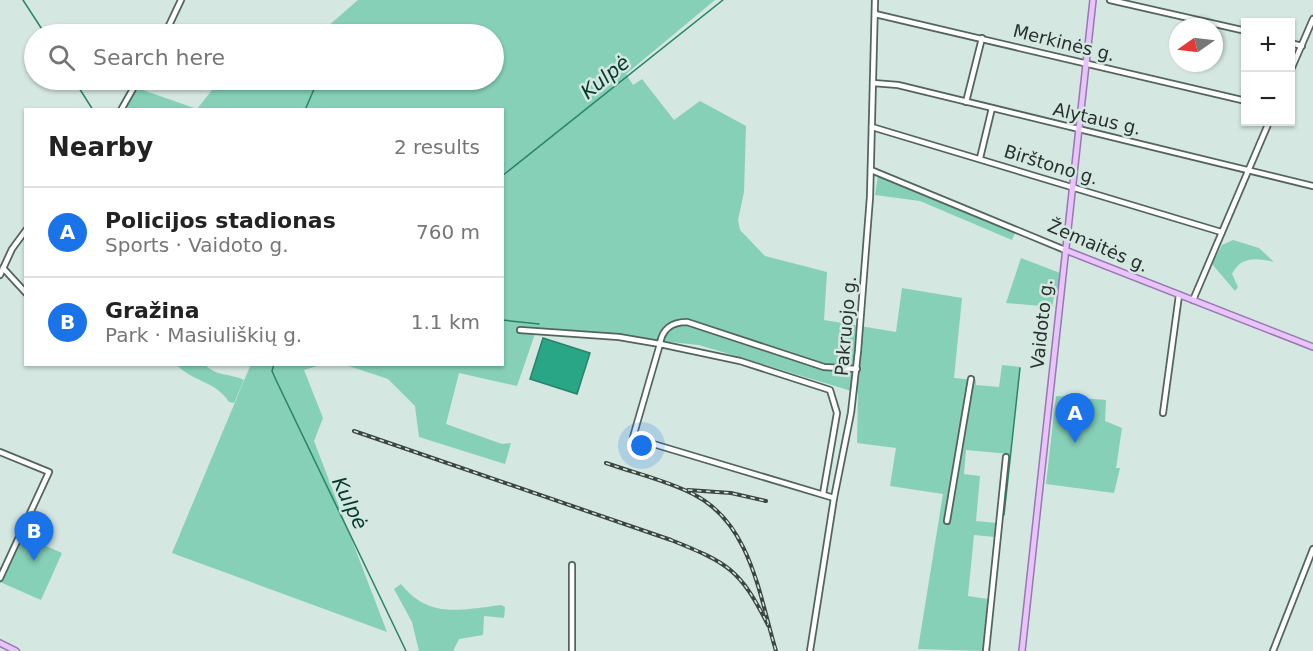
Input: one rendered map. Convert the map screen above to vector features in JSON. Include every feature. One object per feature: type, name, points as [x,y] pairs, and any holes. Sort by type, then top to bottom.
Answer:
[{"type":"main road","name":"Vaidoto g.","points":[[1022,651],[1065,250],[1088,63],[1093,0]]},
{"type":"main road","name":"Žemaitės g.","points":[[1065,250],[1313,347]]},
{"type":"main road","points":[[0,644],[16,651]]},
{"type":"street","points":[[170,24],[181,0]]},
{"type":"street","name":"Pakruojo g.","points":[[810,651],[856,369],[871,170],[875,0]]},
{"type":"street","points":[[1110,0],[1241,30]]},
{"type":"street","name":"Merkinės g.","points":[[875,14],[1241,100]]},
{"type":"street","points":[[1295,61],[1313,19]]},
{"type":"street","points":[[966,102],[982,38]]},
{"type":"street","points":[[1295,44],[1302,46]]},
{"type":"street","name":"Alytaus g.","points":[[873,82],[1248,168],[1313,186]]},
{"type":"street","points":[[122,108],[132,90]]},
{"type":"street","points":[[980,158],[992,108]]},
{"type":"street","points":[[1193,300],[1267,126]]},
{"type":"street","name":"Birštono g.","points":[[872,127],[1221,232]]},
{"type":"street","name":"Žemaitės g.","points":[[871,170],[1065,250]]},
{"type":"street","points":[[0,275],[24,233]]},
{"type":"street","points":[[3,268],[24,291]]},
{"type":"street","points":[[1163,413],[1179,295]]},
{"type":"street","points":[[633,437],[660,344],[667,328],[677,322],[687,322],[824,367],[856,369]]},
{"type":"street","points":[[520,330],[619,337],[660,344],[740,361],[830,390],[837,413],[823,494]]},
{"type":"street","points":[[947,521],[971,380]]},
{"type":"street","points":[[650,443],[834,498]]},
{"type":"street","points":[[0,452],[50,472],[0,578]]},
{"type":"street","points":[[986,651],[1006,457]]},
{"type":"street","points":[[1273,651],[1313,549]]},
{"type":"street","points":[[572,565],[572,651]]},
{"type":"shaded area","points":[[358,0],[715,0],[626,74],[633,85],[642,79],[674,120],[700,101],[746,126],[744,192],[738,220],[740,230],[765,256],[827,272],[824,320],[896,332],[902,288],[962,298],[954,378],[976,380],[976,385],[999,387],[1002,365],[1020,367],[1010,454],[966,450],[964,474],[980,476],[976,521],[997,523],[995,537],[974,535],[968,596],[988,599],[983,651],[918,649],[943,494],[890,486],[896,448],[857,443],[858,393],[699,345],[537,328],[517,386],[459,373],[446,424],[502,444],[511,443],[505,464],[419,437],[415,406],[388,379],[349,366],[504,366],[504,108],[198,108],[212,90],[504,90],[504,24],[330,24]]},
{"type":"shaded area","points":[[136,90],[143,90],[194,108],[125,108]]},
{"type":"shaded area","points":[[878,175],[1017,228],[1012,240],[920,201],[875,195]]},
{"type":"shaded area","points":[[1233,240],[1259,248],[1274,262],[1256,259],[1240,264],[1232,274],[1238,287],[1235,291],[1212,264],[1222,245]]},
{"type":"shaded area","points":[[1021,258],[1060,273],[1058,292],[1055,293],[1052,307],[1006,303]]},
{"type":"shaded area","points":[[543,338],[590,353],[577,394],[530,379]]},
{"type":"shaded area","points":[[178,366],[206,366],[219,373],[244,380],[234,403],[229,402],[211,385]]},
{"type":"shaded area","points":[[250,366],[317,366],[304,370],[323,418],[314,441],[387,632],[172,553]]},
{"type":"shaded area","points":[[1056,396],[1106,400],[1105,421],[1122,428],[1116,468],[1120,468],[1114,493],[1046,484]]},
{"type":"shaded area","points":[[21,535],[62,553],[41,600],[0,582],[0,567],[6,569]]},
{"type":"shaded area","points":[[401,584],[423,603],[434,607],[459,610],[501,605],[505,607],[504,618],[484,616],[483,635],[459,639],[453,651],[419,651],[412,622],[394,589]]},
{"type":"waterway","points":[[23,0],[39,24]]},
{"type":"waterway","name":"Kulpė","points":[[504,174],[723,0]]},
{"type":"waterway","points":[[80,90],[92,108]]},
{"type":"waterway","points":[[306,108],[314,90]]},
{"type":"waterway","points":[[504,320],[539,324]]},
{"type":"waterway","name":"Kulpė","points":[[273,366],[272,371],[276,380],[406,651]]},
{"type":"waterway","points":[[1004,515],[1020,368]]},
{"type":"railway","points":[[354,431],[671,540],[706,555],[730,570],[740,580],[749,591],[768,625]]},
{"type":"railway","points":[[606,463],[683,489],[713,507],[728,523],[750,562],[776,651]]},
{"type":"railway","points":[[688,490],[731,493],[766,501]]},
{"type":"place","name":"Policijos stadionas","points":[[1075,443]]},
{"type":"place","name":"Gražina","points":[[34,561]]}]
